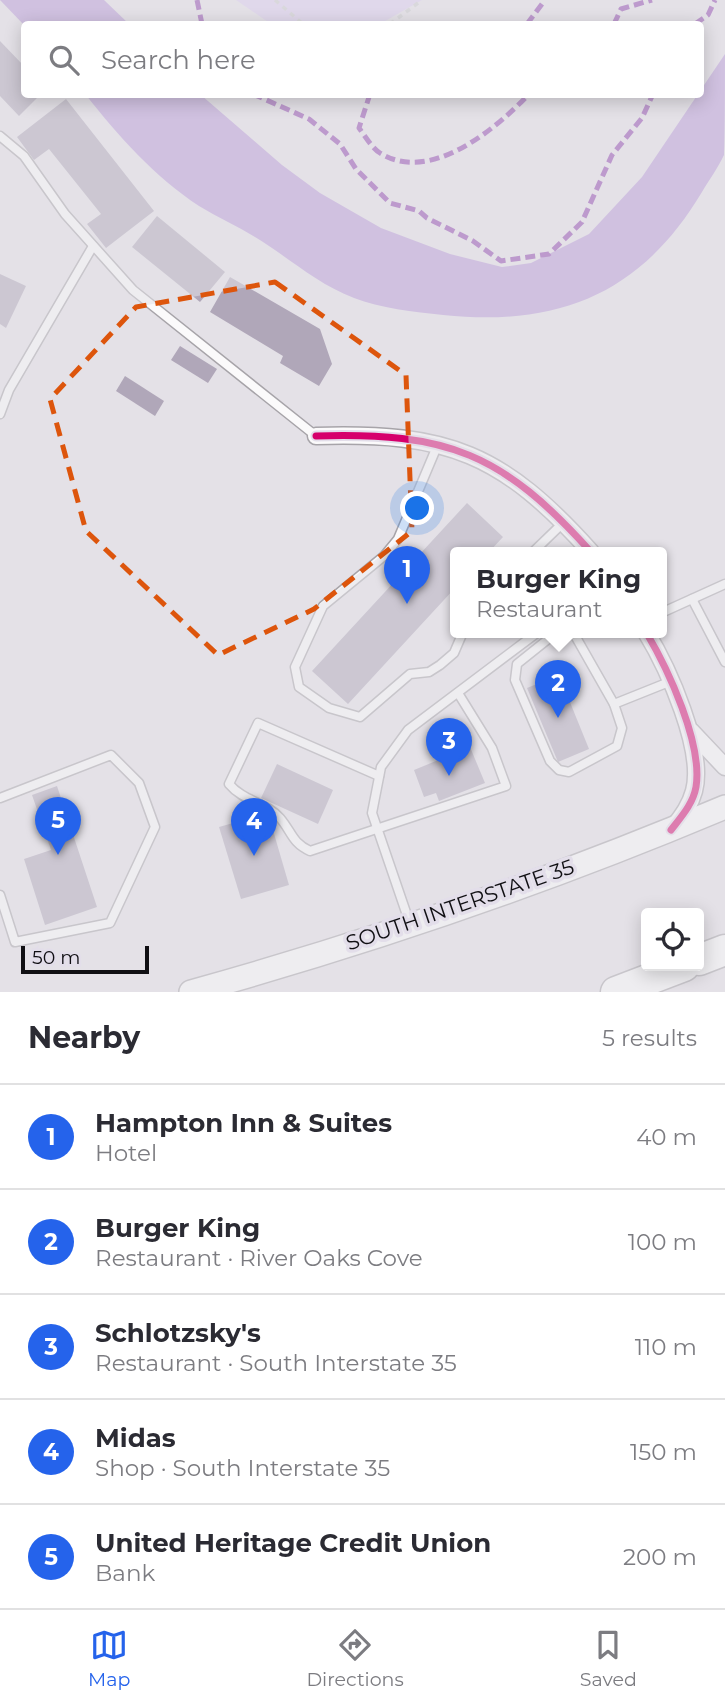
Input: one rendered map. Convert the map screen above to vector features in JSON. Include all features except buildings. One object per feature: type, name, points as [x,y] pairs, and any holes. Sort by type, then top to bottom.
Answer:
[{"type":"highway","points":[[704,958],[725,950]]},
{"type":"highway","points":[[616,992],[671,971]]},
{"type":"main road","name":"SOUTH INTERSTATE 35","points":[[191,992],[288,965],[410,924],[671,830],[725,807]]},
{"type":"street","points":[[316,436],[368,434],[416,438],[466,452],[509,475],[564,522],[586,547]]},
{"type":"street","points":[[649,638],[691,731],[696,788],[689,807],[671,830]]},
{"type":"street","points":[[691,731],[725,767]]},
{"type":"lane","points":[[0,136],[23,156],[65,214],[133,290],[316,436]]},
{"type":"lane","points":[[0,414],[9,390],[93,246]]},
{"type":"lane","points":[[438,444],[398,539],[384,556],[323,606],[295,667],[299,687],[330,708],[360,717],[411,674],[429,672],[440,665],[454,653],[460,638]]},
{"type":"lane","points":[[538,547],[564,522]]},
{"type":"lane","points":[[667,610],[725,584]]},
{"type":"lane","points":[[692,599],[722,648],[725,662]]},
{"type":"lane","points":[[410,924],[372,813],[380,767],[408,730],[530,638]]},
{"type":"lane","points":[[550,638],[517,664],[515,680],[550,761],[559,770],[569,772],[617,746],[622,728],[614,704],[576,638]]},
{"type":"lane","points":[[614,704],[669,682]]},
{"type":"lane","points":[[379,776],[258,723],[229,784],[238,795],[279,816],[296,845],[310,851],[506,786],[492,748],[458,693]]},
{"type":"lane","points":[[0,798],[111,755],[139,783],[155,827],[110,923],[15,942],[0,895]]},
{"type":"path","points":[[275,0],[300,21]]},
{"type":"path","points":[[394,21],[422,0]]},
{"type":"highlighted area","points":[[275,282],[406,375],[412,531],[314,609],[218,655],[86,531],[50,399],[136,307]]},
{"type":"shaded area","points":[[0,0],[104,0],[126,21],[21,21]]},
{"type":"shaded area","points":[[236,0],[422,0],[385,21],[267,21]]},
{"type":"shaded area","points":[[725,54],[724,155],[678,227],[652,256],[624,279],[593,296],[560,308],[524,315],[485,317],[397,309],[340,292],[255,237],[183,195],[138,155],[88,98],[204,98],[282,165],[320,193],[381,228],[450,254],[502,267],[531,263],[589,234],[642,177],[695,98],[704,98],[704,85]]},
{"type":"marked path","points":[[197,0],[201,21]]},
{"type":"marked path","points":[[529,21],[545,0]]},
{"type":"marked path","points":[[615,21],[621,9],[652,0]]},
{"type":"marked path","points":[[699,21],[708,15],[715,0]]},
{"type":"marked path","points":[[262,98],[309,119],[340,144],[356,169],[390,203],[419,211],[427,218],[473,241],[501,261],[549,254],[582,222],[612,155],[642,118],[651,98]]},
{"type":"marked path","points":[[369,98],[359,128],[374,148],[399,161],[420,162],[460,149],[480,137],[525,98]]},
{"type":"cycle path","points":[[316,436],[402,439],[438,445],[470,455],[500,471],[529,492],[586,547]]},
{"type":"cycle path","points":[[649,638],[682,707],[697,770],[692,799],[671,830]]},
{"type":"place","name":"Hampton Inn & Suites","points":[[407,604]]},
{"type":"place","name":"Burger King","points":[[558,718]]},
{"type":"place","name":"Schlotzsky's","points":[[449,776]]},
{"type":"place","name":"United Heritage Credit Union","points":[[58,855]]},
{"type":"place","name":"Midas","points":[[254,856]]}]
